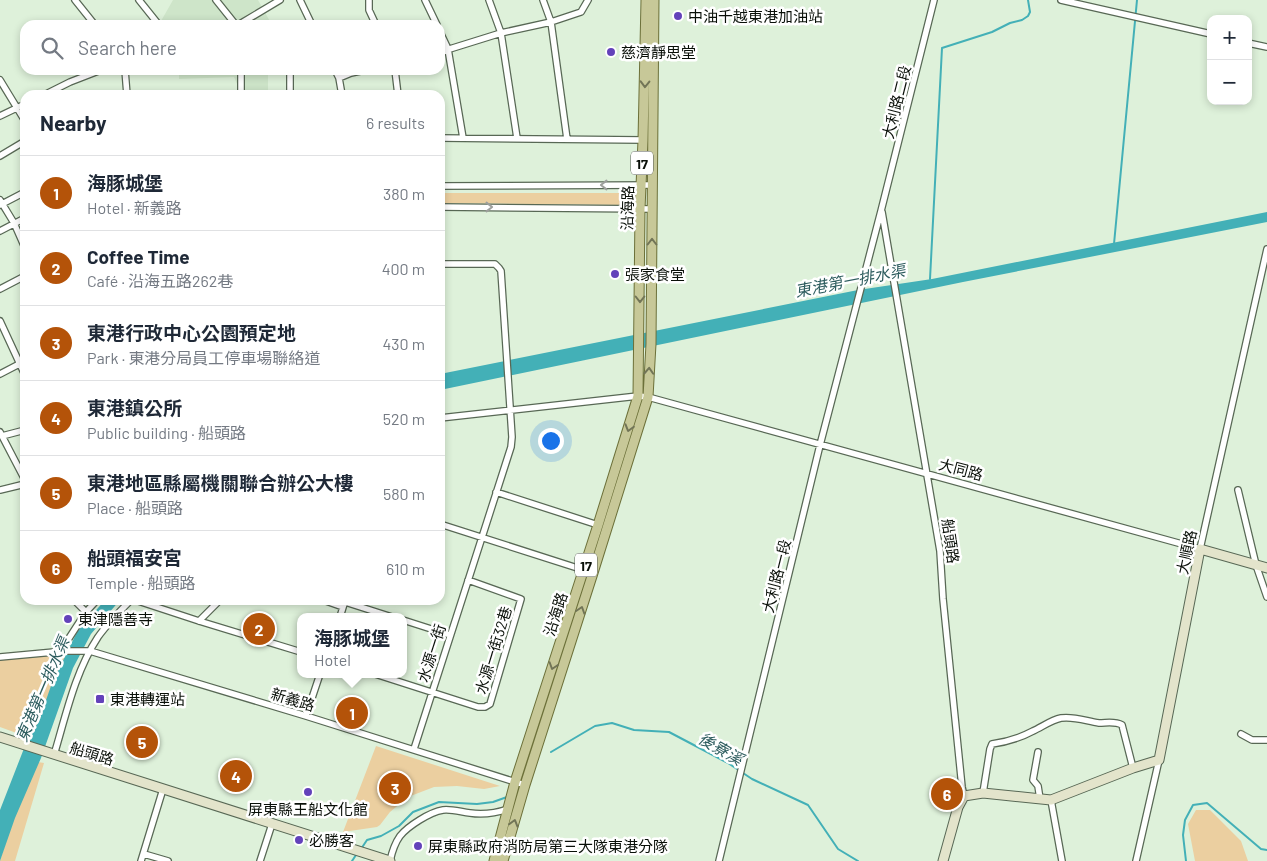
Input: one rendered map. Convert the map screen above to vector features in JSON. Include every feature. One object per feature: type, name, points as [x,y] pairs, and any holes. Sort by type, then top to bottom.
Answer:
[{"type":"main road","name":"沿海路","points":[[525,785],[589,571],[598,525],[638,396],[640,209],[644,140],[646,0]]},
{"type":"main road","name":"沿海路","points":[[494,861],[516,782],[648,397],[651,344],[654,0]]},
{"type":"main road","name":"17","points":[[503,861],[525,785]]},
{"type":"street","points":[[139,0],[155,20]]},
{"type":"street","points":[[216,0],[233,20]]},
{"type":"street","points":[[246,20],[280,0]]},
{"type":"street","points":[[300,0],[310,20]]},
{"type":"street","points":[[369,0],[369,10],[374,20]]},
{"type":"street","points":[[425,0],[435,20]]},
{"type":"street","points":[[489,0],[501,33],[517,138]]},
{"type":"street","points":[[543,0],[551,22],[567,139]]},
{"type":"street","points":[[445,50],[501,33],[551,22],[581,12],[588,0]]},
{"type":"street","name":"大利路二段","points":[[881,211],[934,0]]},
{"type":"street","points":[[1061,0],[1207,33]]},
{"type":"street","points":[[76,1],[91,20]]},
{"type":"street","points":[[445,43],[448,49],[463,138]]},
{"type":"street","points":[[1252,44],[1267,47]]},
{"type":"street","points":[[54,90],[88,75]]},
{"type":"street","points":[[125,75],[127,90]]},
{"type":"street","points":[[241,75],[241,90]]},
{"type":"street","points":[[290,75],[290,90]]},
{"type":"street","points":[[338,75],[341,90]]},
{"type":"street","points":[[339,78],[346,75]]},
{"type":"street","points":[[396,75],[397,90]]},
{"type":"street","points":[[0,80],[20,113]]},
{"type":"street","points":[[0,116],[20,106]]},
{"type":"street","points":[[445,138],[644,140]]},
{"type":"street","points":[[0,156],[20,144]]},
{"type":"street","points":[[445,186],[652,185]]},
{"type":"street","points":[[20,194],[1,203],[20,237]]},
{"type":"street","points":[[445,207],[652,209]]},
{"type":"street","name":"船頭路","points":[[881,211],[940,551],[943,599],[964,796]]},
{"type":"street","name":"大利路一段","points":[[719,861],[820,444],[881,211]]},
{"type":"street","points":[[0,231],[20,220]]},
{"type":"street","name":"大順路","points":[[1136,861],[1159,760],[1200,549],[1267,249]]},
{"type":"street","name":"水源一街","points":[[414,749],[511,447],[512,438],[501,271],[495,264],[445,264]]},
{"type":"street","points":[[0,289],[20,279]]},
{"type":"street","points":[[0,321],[20,358]]},
{"type":"street","points":[[0,374],[20,363]]},
{"type":"street","name":"大同路","points":[[445,417],[638,396],[648,397],[1267,568]]},
{"type":"street","points":[[20,431],[1,434],[20,470]]},
{"type":"street","points":[[0,490],[20,485]]},
{"type":"street","points":[[1238,490],[1256,565],[1267,597]]},
{"type":"street","points":[[496,492],[598,525]]},
{"type":"street","points":[[445,526],[589,571]]},
{"type":"street","name":"水源一街32巷","points":[[432,692],[478,707],[485,707],[490,704],[521,599],[468,580]]},
{"type":"street","points":[[79,605],[86,612]]},
{"type":"street","points":[[62,652],[86,612],[92,605]]},
{"type":"street","points":[[54,755],[76,683],[90,651],[107,626],[128,605]]},
{"type":"street","points":[[149,605],[297,651]]},
{"type":"street","points":[[199,621],[215,605]]},
{"type":"street","points":[[351,605],[378,613]]},
{"type":"street","points":[[407,621],[450,635]]},
{"type":"street","name":"新義路","points":[[0,657],[90,651],[414,749],[525,785]]},
{"type":"street","points":[[306,716],[319,678]]},
{"type":"street","points":[[387,678],[432,692]]},
{"type":"street","points":[[983,793],[992,744],[1017,738],[1061,718],[1118,723],[1122,726],[1133,768]]},
{"type":"street","points":[[1241,734],[1252,740],[1267,740]]},
{"type":"street","name":"船頭路","points":[[0,738],[385,860]]},
{"type":"street","points":[[1038,752],[1033,780],[1038,786],[1040,799]]},
{"type":"street","points":[[943,861],[958,807],[964,796],[983,793],[1051,800],[1133,768],[1159,760]]},
{"type":"street","points":[[141,861],[163,789]]},
{"type":"street","points":[[1051,800],[1062,861]]},
{"type":"street","points":[[385,860],[401,835],[425,817],[442,810],[478,814],[496,813],[508,809]]},
{"type":"street","points":[[260,861],[272,824]]},
{"type":"street","points":[[144,854],[168,861]]},
{"type":"shaded area","points":[[173,0],[258,0],[269,20],[162,20]]},
{"type":"shaded area","points":[[179,75],[268,75],[268,90],[237,90],[234,77],[179,79]]},
{"type":"shaded area","points":[[445,193],[626,193],[626,205],[445,203]]},
{"type":"shaded area","points":[[70,653],[33,739],[0,727],[0,658]]},
{"type":"shaded area","points":[[376,746],[500,786],[484,789],[457,786],[434,787],[408,797],[390,812],[377,827],[343,832]]},
{"type":"shaded area","points":[[38,762],[44,763],[15,861],[0,861],[15,812]]},
{"type":"shaded area","points":[[1196,810],[1210,810],[1241,841],[1248,861],[1195,861],[1188,824]]},
{"type":"water","points":[[1267,212],[1267,222],[963,282],[445,389],[445,373],[858,290],[932,279]]},
{"type":"water","points":[[101,605],[116,605],[91,634],[73,668],[41,758],[15,818],[0,861],[0,810],[30,733],[38,723],[52,683],[77,632]]},
{"type":"waterway","points":[[930,279],[942,48],[1022,20],[1030,12],[1028,0]]},
{"type":"waterway","points":[[1114,244],[1137,0]]},
{"type":"waterway","name":"後寮溪","points":[[551,752],[595,726],[612,723],[634,730],[669,732],[728,763],[752,779],[808,805],[838,849],[858,861]]},
{"type":"waterway","points":[[361,849],[367,840],[381,836],[399,826],[413,812],[439,802],[477,804],[493,802],[507,797]]},
{"type":"waterway","name":"後寮溪","points":[[1186,861],[1183,835],[1185,820],[1193,805],[1207,803],[1261,849],[1267,850]]},
{"type":"waterway","name":"後寮溪","points":[[352,861],[356,855]]},
{"type":"place","name":"中油千越東港加油站","points":[[678,16]]},
{"type":"place","name":"慈濟靜思堂","points":[[611,52]]},
{"type":"place","name":"張家食堂","points":[[615,274]]},
{"type":"place","name":"東津隱善寺","points":[[68,619]]},
{"type":"place","name":"Coffee Time","points":[[259,629]]},
{"type":"place","name":"東港轉運站","points":[[100,699]]},
{"type":"place","name":"海豚城堡","points":[[352,713]]},
{"type":"place","name":"東港地區縣屬機關聯合辦公大樓","points":[[142,742]]},
{"type":"place","name":"東港鎮公所","points":[[236,776]]},
{"type":"place","name":"東港行政中心公園預定地","points":[[395,788]]},
{"type":"place","name":"屏東縣王船文化館","points":[[308,792]]},
{"type":"place","name":"船頭福安宮","points":[[947,794]]},
{"type":"place","name":"必勝客","points":[[299,840]]},
{"type":"place","name":"屏東縣政府消防局第三大隊東港分隊","points":[[418,846]]},
{"type":"water label","name":"東港第一排水渠","points":[[850,280]]},
{"type":"water label","name":"東港第一排水渠","points":[[42,689]]}]
